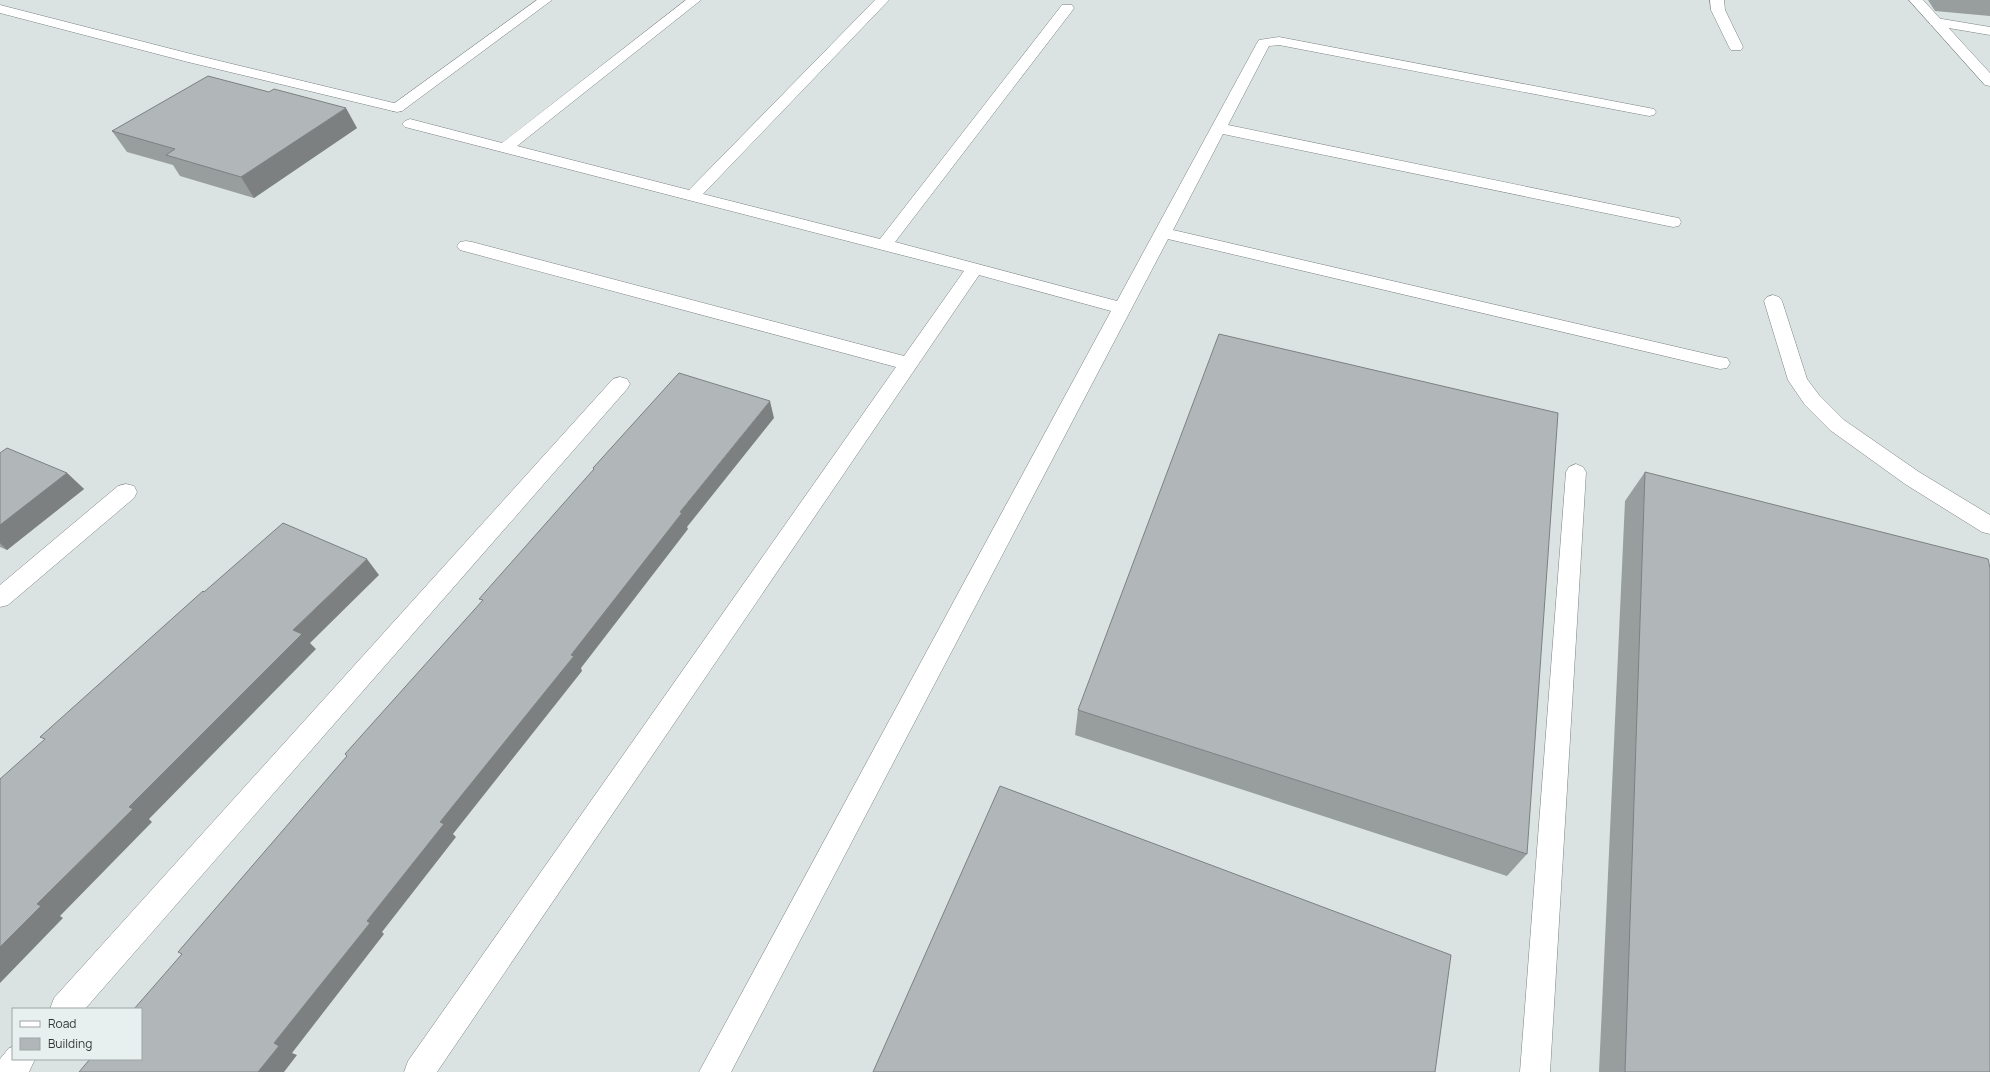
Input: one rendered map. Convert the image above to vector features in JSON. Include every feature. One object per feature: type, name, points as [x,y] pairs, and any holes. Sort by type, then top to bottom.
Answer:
[{"type":"street","points":[[0,8],[193,59],[397,108],[545,0]]},
{"type":"street","points":[[505,148],[694,0]]},
{"type":"street","points":[[692,196],[882,0]]},
{"type":"street","points":[[1717,0],[1718,10],[1736,46]]},
{"type":"street","points":[[1916,0],[1990,82]]},
{"type":"street","points":[[884,245],[1067,8]]},
{"type":"street","points":[[1936,22],[1990,31]]},
{"type":"street","points":[[714,1072],[1264,43],[1279,41],[1650,112]]},
{"type":"street","points":[[410,124],[974,268],[1122,308]]},
{"type":"street","points":[[1218,128],[1673,222]]},
{"type":"street","points":[[1162,233],[1720,363]]},
{"type":"street","points":[[466,246],[908,364]]},
{"type":"street","points":[[420,1072],[974,268]]},
{"type":"street","points":[[1773,301],[1798,380],[1812,400],[1837,425],[1912,478],[1990,526]]},
{"type":"street","points":[[66,1008],[620,384]]},
{"type":"street","points":[[1535,1072],[1576,472]]},
{"type":"street","points":[[0,598],[126,492]]},
{"type":"street","points":[[9,1072],[19,1060]]},
{"type":"building","points":[[208,76],[269,92],[274,89],[346,108],[241,177],[166,155],[175,149],[112,131]]},
{"type":"building","points":[[1219,334],[1558,413],[1527,854],[1078,710]]},
{"type":"building","points":[[679,373],[770,401],[680,512],[682,513],[571,655],[574,656],[440,822],[444,824],[367,921],[370,923],[274,1043],[279,1046],[258,1072],[79,1072],[89,1060],[142,1060],[142,1008],[135,1008],[182,954],[178,952],[347,756],[345,754],[483,600],[479,599],[594,469],[593,468]]},
{"type":"building","points":[[7,448],[67,473],[0,525],[0,453]]},
{"type":"building","points":[[1645,472],[1988,559],[1990,568],[1990,1072],[1625,1072]]},
{"type":"building","points":[[283,523],[367,559],[293,630],[302,634],[129,807],[133,809],[37,904],[41,906],[0,947],[0,779],[45,739],[40,737],[203,591],[204,592]]},
{"type":"building","points":[[1000,786],[1451,955],[1435,1072],[873,1072]]}]
